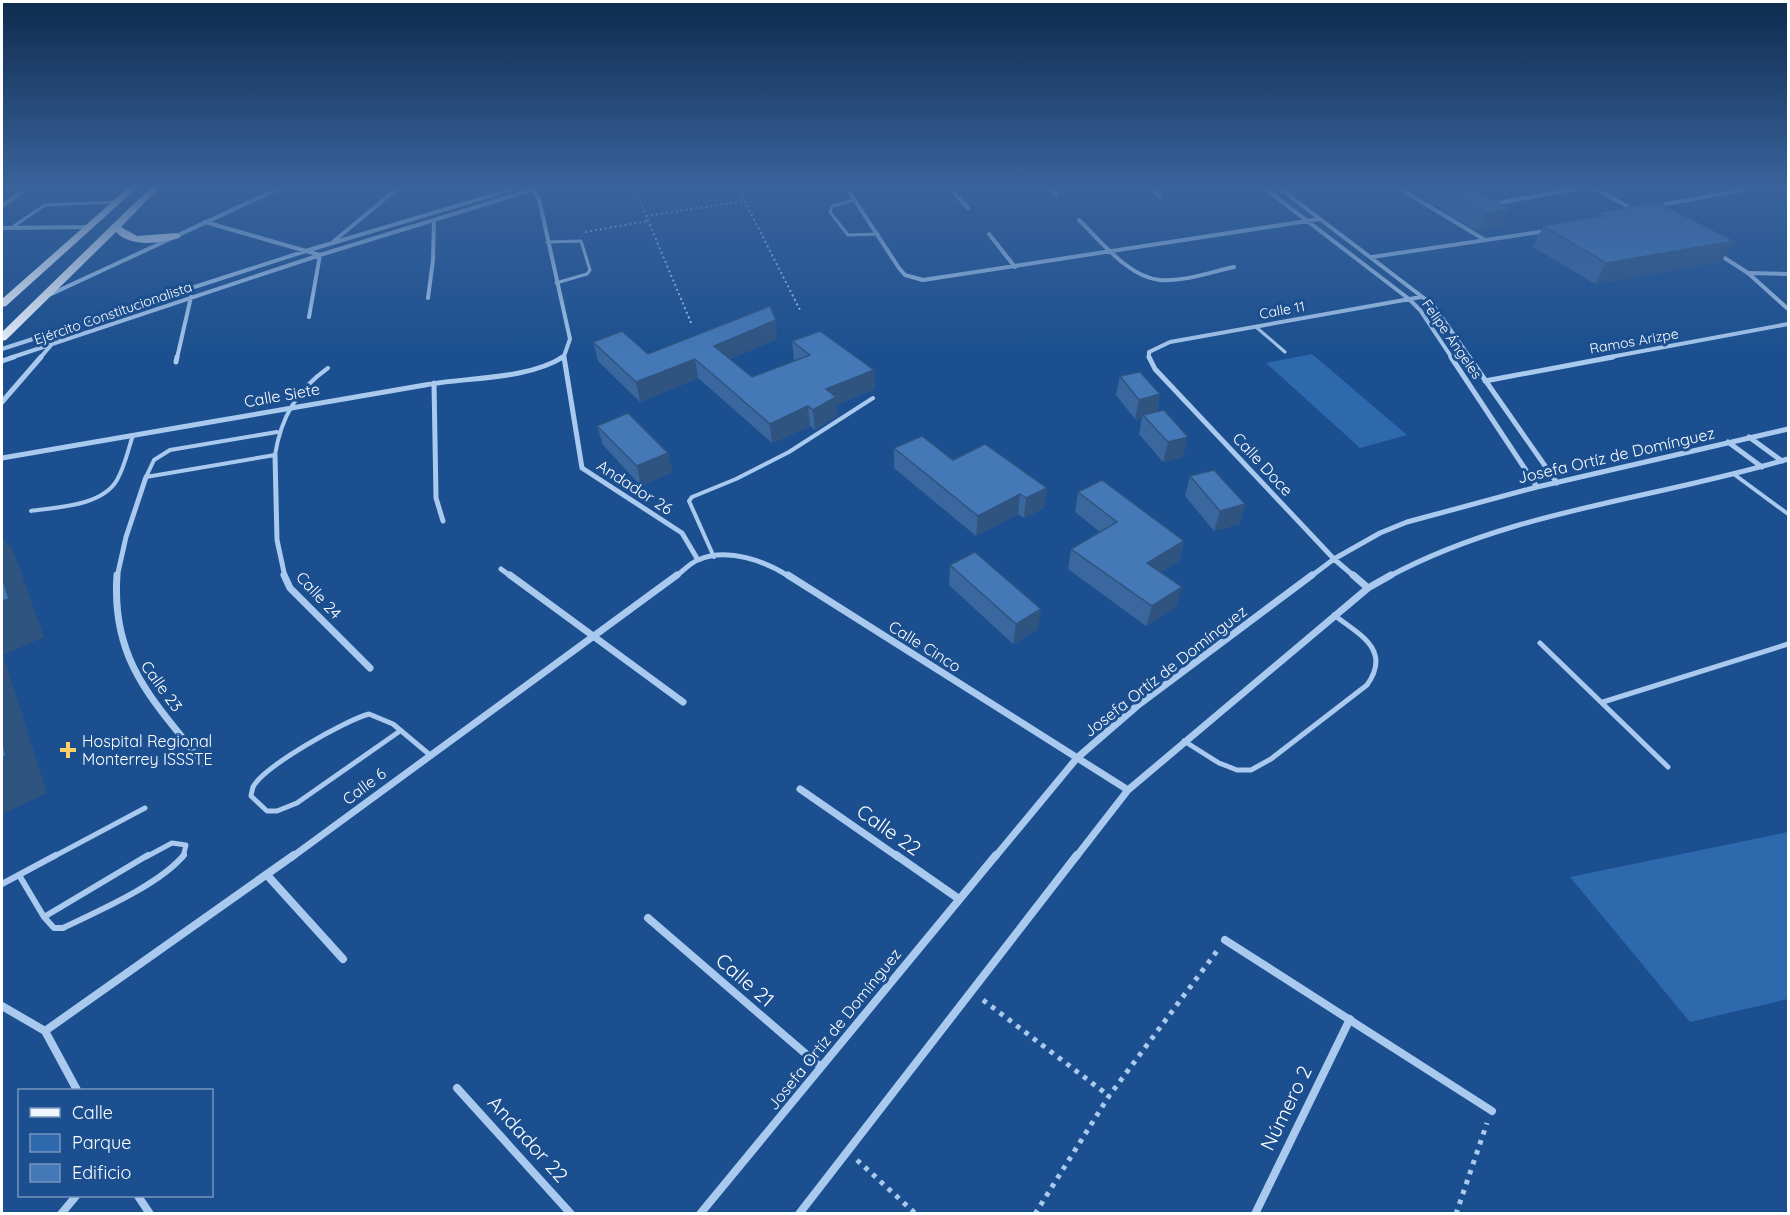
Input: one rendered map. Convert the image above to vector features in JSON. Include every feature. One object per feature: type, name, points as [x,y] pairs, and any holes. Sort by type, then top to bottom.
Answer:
[{"type":"main road","points":[[2,304],[69,244]]},
{"type":"main road","points":[[2,338],[99,244]]},
{"type":"street","points":[[46,297],[160,244]]},
{"type":"street","points":[[286,244],[320,255],[309,317]]},
{"type":"street","name":"Ejército Constitucionalista","points":[[2,349],[330,244]]},
{"type":"street","name":"Ejército Constitucionalista","points":[[2,361],[357,244]]},
{"type":"street","points":[[428,298],[433,244]]},
{"type":"street","name":"Andador 26","points":[[546,244],[570,339],[564,356],[582,468],[682,533],[698,560]]},
{"type":"street","points":[[884,244],[905,274],[912,278],[935,279],[1160,244]]},
{"type":"street","points":[[997,244],[1015,267]]},
{"type":"street","points":[[1104,244],[1140,274],[1157,279],[1234,267]]},
{"type":"street","name":"Felipe Ángeles","points":[[1337,244],[1420,310],[1537,487]]},
{"type":"street","name":"Felipe Ángeles","points":[[1354,244],[1439,312],[1557,483]]},
{"type":"street","points":[[1372,257],[1466,244]]},
{"type":"street","points":[[1714,251],[1748,273],[1788,309]]},
{"type":"street","points":[[1748,273],[1788,274]]},
{"type":"street","points":[[176,362],[191,297]]},
{"type":"street","name":"Calle 11","points":[[1149,352],[1170,342],[1421,297]]},
{"type":"street","name":"Ramos Arizpe","points":[[1485,381],[1788,324]]},
{"type":"street","points":[[2,402],[65,328]]},
{"type":"street","name":"Calle Doce","points":[[1149,352],[1149,360],[1155,369],[1334,559],[1368,588]]},
{"type":"street","name":"Calle Siete","points":[[2,458],[434,383],[526,371],[553,363],[564,356]]},
{"type":"street","points":[[434,383],[436,498],[443,521]]},
{"type":"street","name":"Josefa Ortíz de Domínguez","points":[[700,1214],[1077,758],[1137,706],[1334,559],[1371,538],[1407,522],[1537,487],[1788,429]]},
{"type":"street","points":[[1749,437],[1785,460]]},
{"type":"street","points":[[1728,442],[1762,467]]},
{"type":"street","name":"Calle 24","points":[[274,455],[278,473],[277,553],[281,573],[290,588],[370,668]]},
{"type":"street","points":[[799,1214],[1128,790],[1368,588],[1425,557],[1477,537],[1568,511],[1735,475],[1785,460]]},
{"type":"street","name":"Calle 23","points":[[146,477],[117,574],[116,620],[126,657],[138,678],[203,763]]},
{"type":"street","name":"Calle Cinco","points":[[698,560],[735,554],[776,568],[1128,790]]},
{"type":"street","name":"Calle 6","points":[[45,1031],[267,875],[698,560]]},
{"type":"street","points":[[501,569],[683,702]]},
{"type":"street","name":"Calle 22","points":[[800,789],[959,899]]},
{"type":"street","points":[[267,875],[344,959]]},
{"type":"street","name":"Calle 21","points":[[648,918],[821,1066]]},
{"type":"street","points":[[1225,940],[1492,1111]]},
{"type":"street","points":[[2,1006],[45,1031],[76,1089]]},
{"type":"street","name":"Número 2","points":[[1255,1214],[1350,1019]]},
{"type":"street","name":"Andador 22","points":[[457,1088],[571,1214]]},
{"type":"street","points":[[61,1214],[75,1197]]},
{"type":"street","points":[[139,1197],[150,1214]]},
{"type":"lane","points":[[556,283],[587,274],[590,270],[582,244]]},
{"type":"lane","points":[[1256,327],[1285,352]]},
{"type":"lane","points":[[277,432],[170,450],[158,455],[150,462],[146,477],[274,455],[277,432],[288,408],[311,379],[328,368]]},
{"type":"lane","points":[[714,557],[689,501],[692,497],[735,480],[781,456],[847,417],[873,398]]},
{"type":"lane","points":[[31,511],[87,500],[109,490],[116,482],[134,435]]},
{"type":"lane","points":[[1735,475],[1788,514]]},
{"type":"lane","points":[[1184,741],[1219,763],[1238,770],[1251,770],[1271,759],[1367,685],[1380,666],[1377,652],[1334,615]]},
{"type":"lane","points":[[1540,643],[1668,767]]},
{"type":"lane","points":[[1603,702],[1788,645]]},
{"type":"lane","points":[[400,731],[282,811],[269,813],[259,807],[252,796],[253,787],[273,767],[366,713],[378,715],[400,731],[430,754]]},
{"type":"lane","points":[[2,884],[145,808]]},
{"type":"lane","points":[[19,875],[44,917],[54,928],[63,928],[162,874],[181,860],[187,851],[186,845],[181,842],[171,843],[159,849],[44,917]]},
{"type":"path","points":[[658,244],[692,325]]},
{"type":"path","points":[[767,244],[800,310]]},
{"type":"path","points":[[1035,1214],[1109,1096],[1225,940]]},
{"type":"path","points":[[972,991],[1109,1096]]},
{"type":"path","points":[[1456,1214],[1492,1111]]},
{"type":"path","points":[[848,1151],[916,1214]]},
{"type":"green space","points":[[1312,354],[1407,435],[1360,448],[1266,363]]},
{"type":"green space","points":[[1788,832],[1788,999],[1690,1022],[1570,877]]},
{"type":"building","points":[[1573,244],[1718,244],[1606,263]]},
{"type":"building","points":[[770,306],[776,320],[714,346],[752,377],[810,355],[792,341],[820,331],[874,370],[826,389],[836,397],[813,410],[808,406],[770,424],[695,359],[636,382],[593,342],[622,331],[648,354]]},
{"type":"building","points":[[1140,372],[1160,394],[1139,400],[1120,376]]},
{"type":"building","points":[[1164,410],[1188,437],[1168,442],[1143,415]]},
{"type":"building","points":[[628,413],[668,453],[637,466],[597,426]]},
{"type":"building","points":[[922,436],[953,460],[985,444],[1047,488],[1026,498],[1020,494],[978,516],[894,448]]},
{"type":"building","points":[[1214,470],[1245,504],[1220,511],[1190,476]]},
{"type":"building","points":[[1102,480],[1184,541],[1147,563],[1182,587],[1152,606],[1071,549],[1117,522],[1078,492]]},
{"type":"building","points":[[975,552],[1041,609],[1016,624],[950,565]]},
{"type":"building","points":[[2,577],[9,599],[2,601]]},
{"type":"building","points":[[2,740],[6,756],[2,758]]},
{"type":"place","name":"Hospital Regional Monterrey ISSSTE","points":[[68,750]]}]
